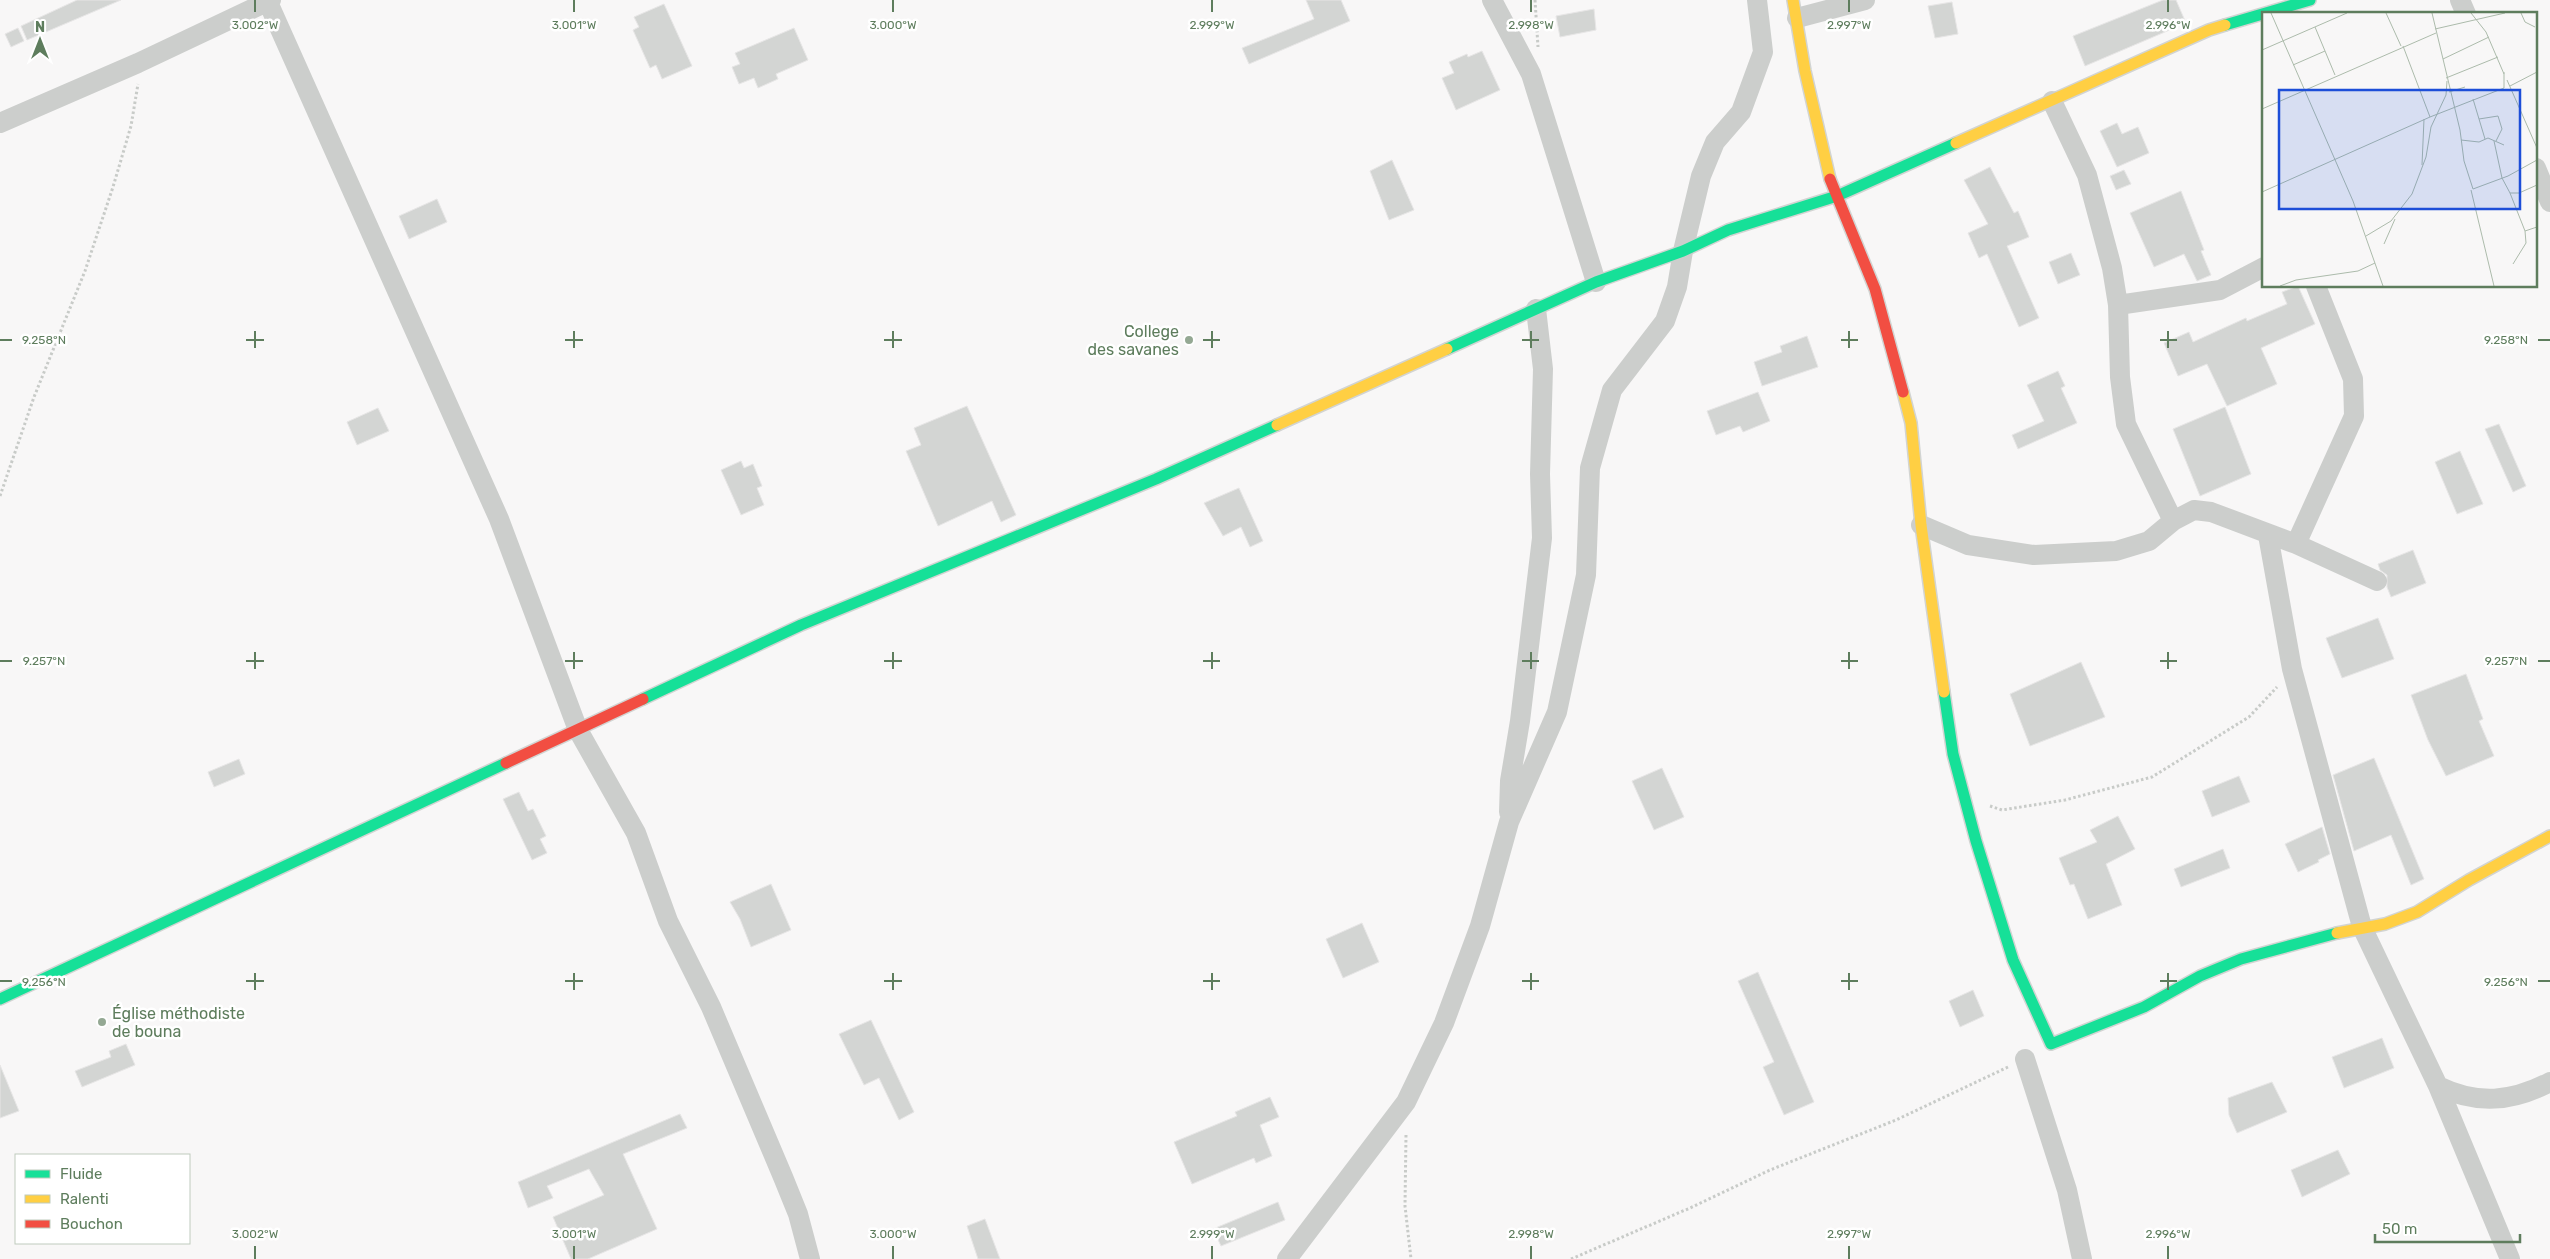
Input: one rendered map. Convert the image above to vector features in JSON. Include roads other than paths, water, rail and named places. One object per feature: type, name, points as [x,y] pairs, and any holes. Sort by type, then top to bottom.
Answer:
[{"type":"street","points":[[1492,0],[1531,74],[1596,282]]},
{"type":"street","points":[[1287,1259],[1406,1102],[1444,1023],[1480,926],[1509,822],[1557,712],[1586,574],[1590,468],[1612,390],[1666,321],[1677,287],[1683,251],[1708,159],[1715,142],[1741,112],[1763,52],[1757,0]]},
{"type":"street","points":[[1866,0],[1795,9],[1805,71],[1826,170],[1875,289],[1911,423],[1922,525],[1953,754],[1976,841],[2013,960],[2051,1044],[2074,1032],[2144,1008],[2200,976],[2241,959],[2362,927],[2385,924],[2417,912],[2469,880],[2550,836]]},
{"type":"street","points":[[2270,12],[2310,0]]},
{"type":"street","points":[[2460,0],[2465,12]]},
{"type":"street","points":[[0,123],[138,63],[268,1],[499,519],[578,730],[636,832],[668,920],[711,1008],[784,1177],[798,1214],[810,1259]]},
{"type":"street","points":[[0,999],[801,625],[1156,479],[1596,282],[1683,251],[1728,230],[1837,196],[1878,176],[1920,160],[1962,139],[2052,101],[2209,30],[2262,14]]},
{"type":"street","points":[[2052,101],[2087,175],[2112,268],[2118,305],[2120,377],[2126,424],[2173,521]]},
{"type":"street","points":[[2538,173],[2550,202]]},
{"type":"street","points":[[2118,305],[2220,290],[2262,268]]},
{"type":"street","points":[[2296,544],[2354,416],[2353,379],[2317,288]]},
{"type":"street","points":[[1509,822],[1510,781],[1520,721],[1542,538],[1540,474],[1543,369],[1536,309]]},
{"type":"street","points":[[1922,525],[1968,545],[2034,555],[2116,551],[2148,541],[2173,521],[2194,510],[2211,512],[2228,516],[2268,535],[2296,544],[2377,581]]},
{"type":"street","points":[[2268,535],[2292,669],[2362,927],[2438,1086],[2510,1259]]},
{"type":"street","points":[[2025,1059],[2067,1190],[2082,1259]]},
{"type":"street","points":[[2438,1086],[2469,1098],[2502,1099],[2537,1089],[2550,1082]]},
{"type":"place","name":"College des savanes","points":[[1189,340]]},
{"type":"place","name":"Église méthodiste de bouna","points":[[102,1022]]}]
